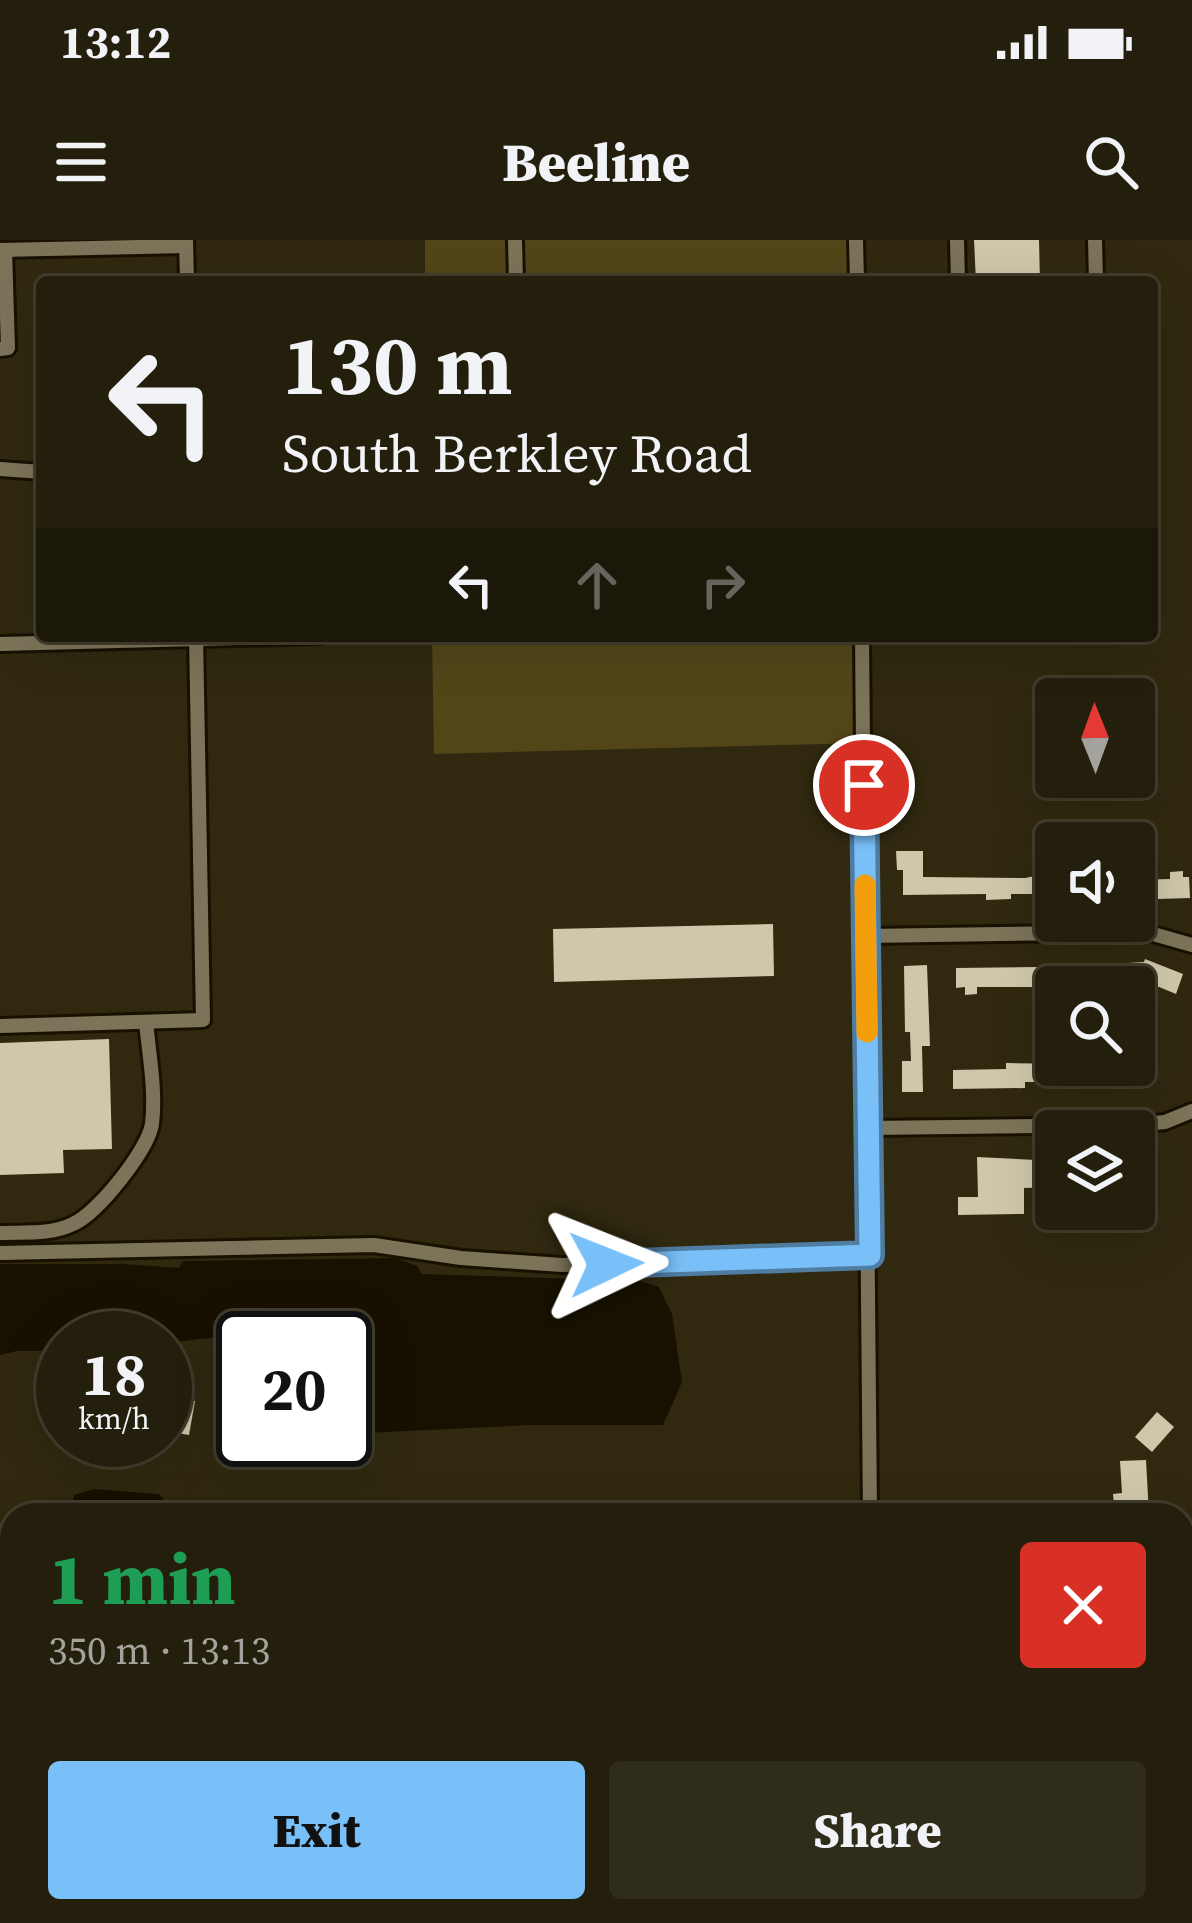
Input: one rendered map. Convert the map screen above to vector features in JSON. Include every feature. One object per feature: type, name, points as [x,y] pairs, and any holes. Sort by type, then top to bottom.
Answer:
[{"type":"street","points":[[515,240],[516,276]]},
{"type":"street","points":[[856,240],[857,276]]},
{"type":"street","points":[[957,240],[958,276]]},
{"type":"street","points":[[1095,240],[1096,276]]},
{"type":"street","points":[[0,349],[8,348],[3,250],[186,243],[187,276]]},
{"type":"street","points":[[0,469],[36,472]]},
{"type":"street","points":[[0,644],[65,642]]},
{"type":"street","points":[[0,1026],[203,1020],[196,642]]},
{"type":"street","points":[[862,642],[870,1503]]},
{"type":"street","points":[[866,936],[1147,932],[1192,945]]},
{"type":"street","points":[[0,1233],[50,1232],[77,1223],[144,1148],[152,1126],[146,1022]]},
{"type":"street","points":[[868,1128],[1133,1125],[1165,1122],[1192,1111]]},
{"type":"street","points":[[0,1253],[374,1244],[461,1258],[562,1265],[870,1255]]},
{"type":"shaded area","points":[[425,240],[856,240],[857,276],[425,276]]},
{"type":"shaded area","points":[[432,642],[862,642],[864,743],[434,754]]},
{"type":"shaded area","points":[[395,1258],[417,1266],[422,1274],[640,1281],[659,1287],[672,1314],[682,1382],[663,1425],[372,1433],[372,1311],[216,1311],[216,1337],[192,1340],[192,1311],[36,1311],[36,1351],[0,1355],[0,1264],[179,1268],[183,1261]]},
{"type":"shaded area","points":[[94,1489],[159,1494],[166,1503],[72,1503],[74,1495]]},
{"type":"building","points":[[974,240],[1039,240],[1040,276],[976,276]]},
{"type":"building","points":[[896,851],[923,851],[923,877],[1035,876],[1035,894],[986,900],[986,894],[903,895],[903,870],[897,870]]},
{"type":"building","points":[[1183,871],[1183,877],[1189,877],[1190,898],[1158,899],[1155,879],[1170,879],[1170,872]]},
{"type":"building","points":[[773,924],[774,976],[554,982],[553,929]]},
{"type":"building","points":[[1144,962],[1183,974],[1176,994],[1155,985],[1155,966],[1095,965]]},
{"type":"building","points":[[927,965],[930,1046],[922,1046],[923,1092],[902,1092],[902,1061],[911,1061],[910,1032],[905,1032],[904,966]]},
{"type":"building","points":[[1035,967],[1035,987],[977,987],[977,994],[965,995],[965,987],[956,988],[956,968]]},
{"type":"building","points":[[109,1039],[112,1149],[63,1150],[64,1173],[0,1175],[0,1043]]},
{"type":"building","points":[[1006,1063],[1035,1063],[1035,1082],[1025,1082],[1025,1088],[953,1089],[953,1070],[1006,1069]]},
{"type":"building","points":[[977,1157],[1035,1160],[1035,1188],[1024,1188],[1024,1214],[958,1215],[958,1197],[978,1197]]},
{"type":"building","points":[[1157,1412],[1174,1427],[1152,1452],[1135,1437]]},
{"type":"building","points":[[1146,1460],[1148,1503],[1114,1503],[1113,1494],[1122,1493],[1120,1461]]},
{"type":"slow traffic","points":[[865,885],[867,1032]]},
{"type":"route","points":[[606,1264],[870,1255],[864,785]]}]
